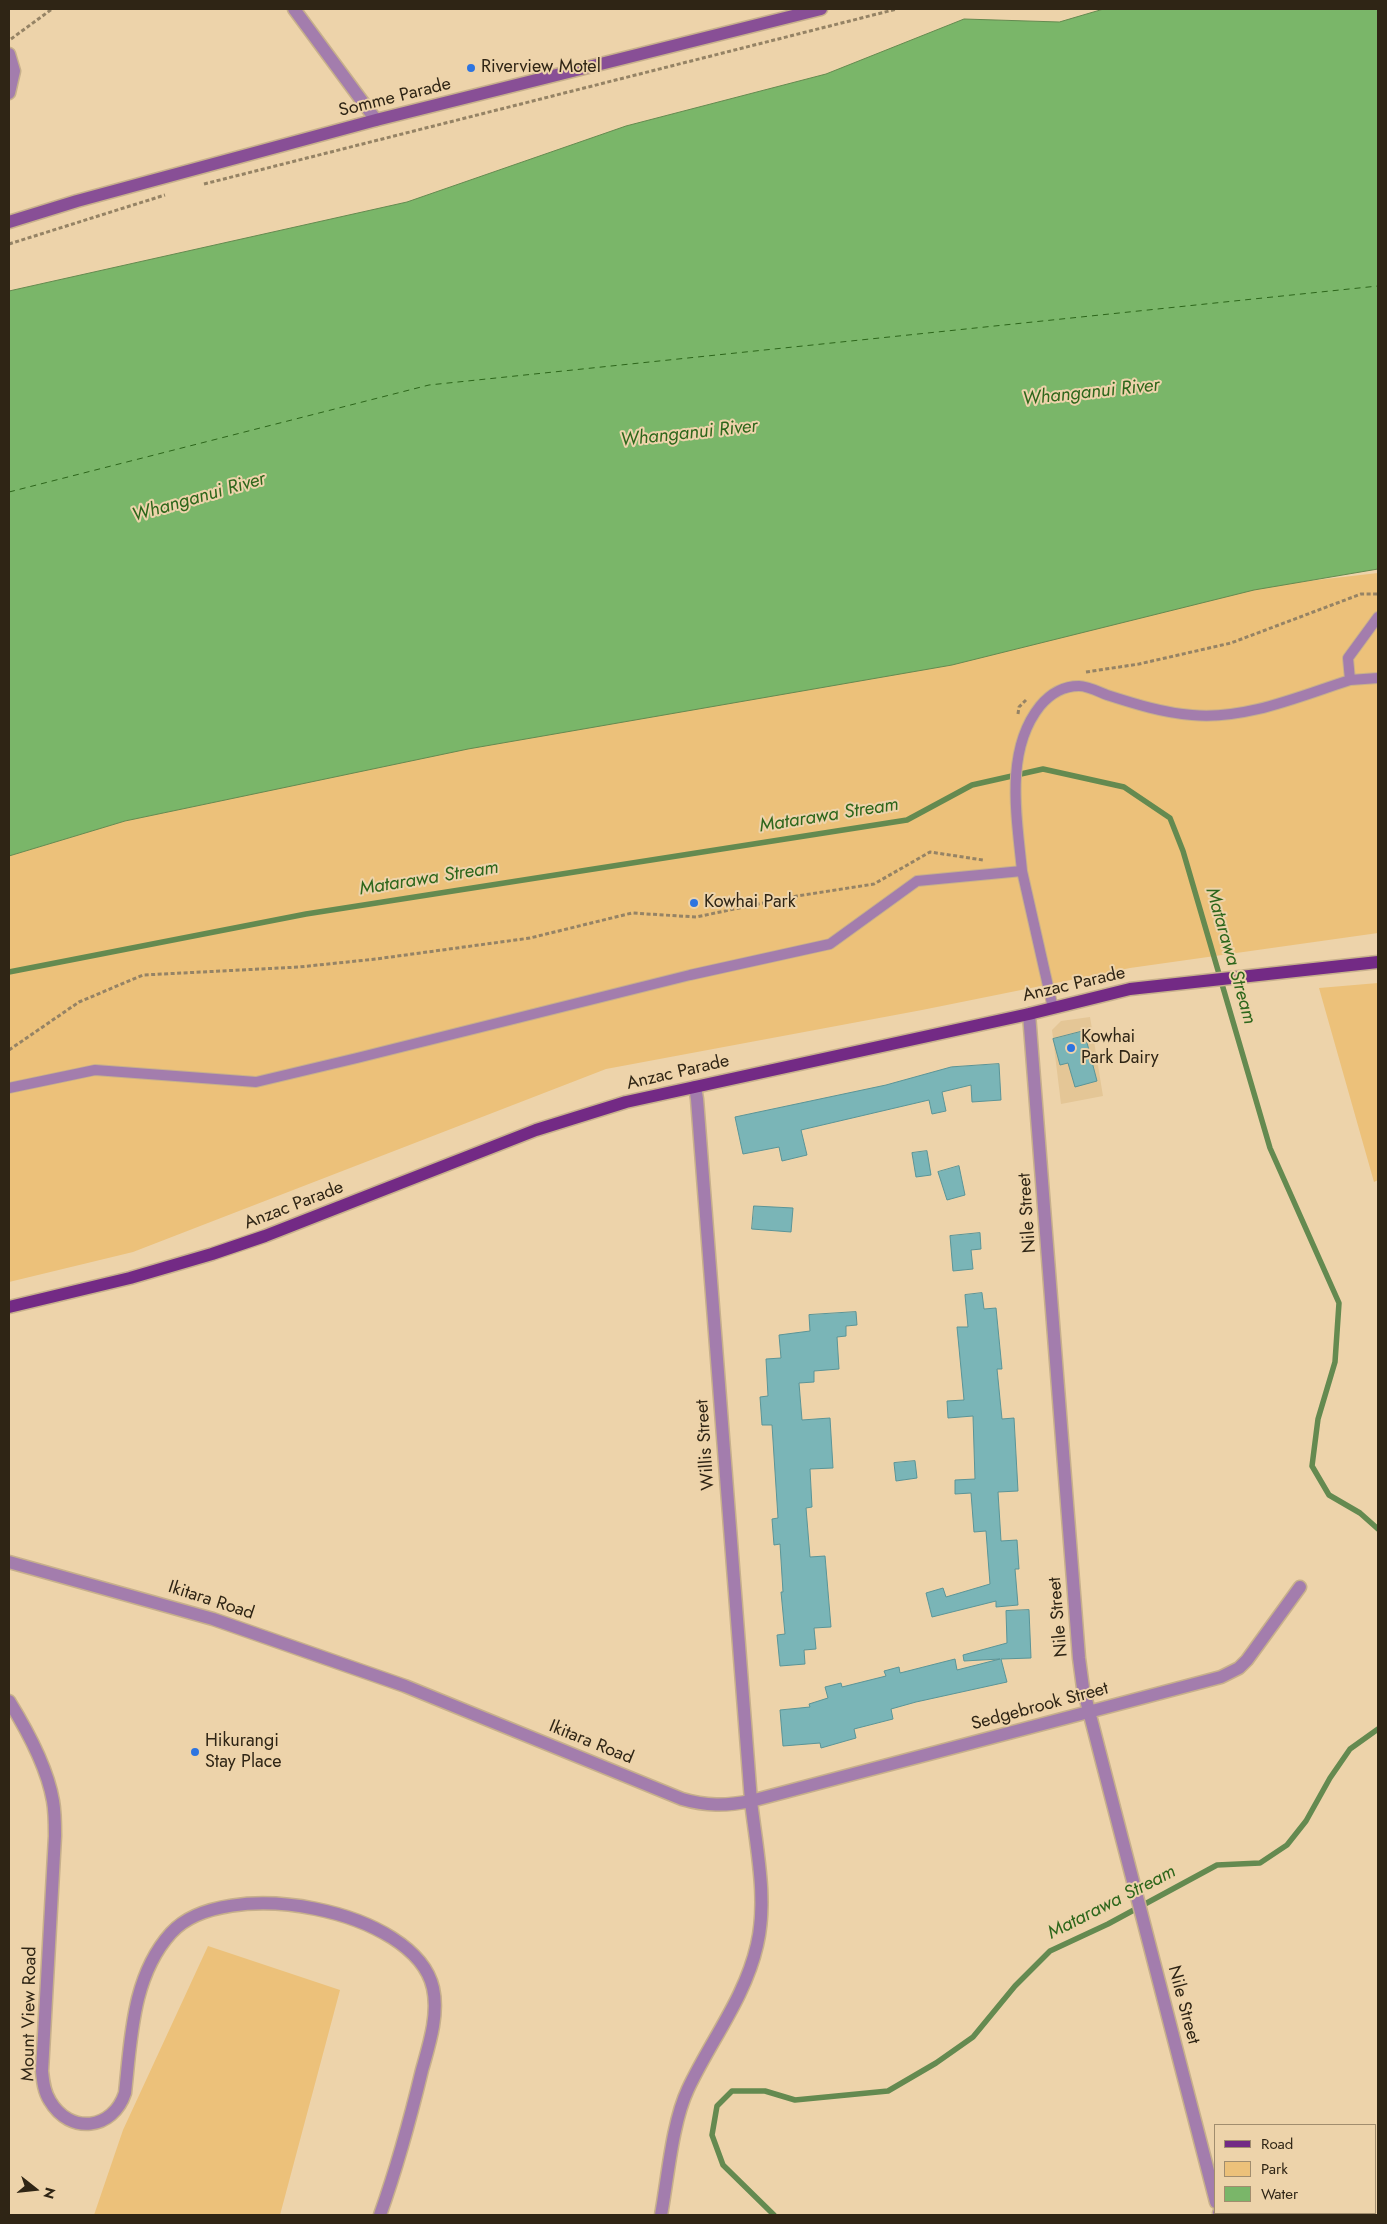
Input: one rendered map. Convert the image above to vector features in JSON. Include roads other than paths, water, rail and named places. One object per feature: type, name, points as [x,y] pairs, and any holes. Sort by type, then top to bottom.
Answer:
[{"type":"main road","name":"Somme Parade","points":[[9,222],[76,201],[376,120],[821,9]]},
{"type":"main road","name":"Anzac Parade","points":[[9,1307],[130,1278],[212,1254],[265,1236],[536,1130],[626,1102],[1029,1014],[1130,989],[1378,962]]},
{"type":"street","points":[[294,9],[376,120]]},
{"type":"street","points":[[9,54],[14,72],[9,93]]},
{"type":"street","name":"Nile Street","points":[[1029,1014],[1079,1658],[1088,1712],[1214,2194]]},
{"type":"street","name":"Willis Street","points":[[694,1087],[697,1100],[751,1801]]},
{"type":"street","name":"Ikitara Road","points":[[9,1562],[213,1619],[395,1683],[682,1800],[720,1806],[751,1801]]},
{"type":"street","name":"Sedgebrook Street","points":[[751,1801],[1230,1674],[1247,1660],[1300,1587]]},
{"type":"street","name":"Mount View Road","points":[[9,1701],[30,1739],[49,1785],[53,1801],[55,1836],[42,2071],[44,2088],[55,2110],[64,2117],[87,2125],[107,2119],[122,2104],[126,2093],[134,2016],[140,1991],[148,1969],[159,1948],[171,1932],[184,1921],[210,1909],[246,1903],[298,1905],[350,1919],[387,1934],[410,1950],[426,1969],[434,1990],[434,2016],[427,2052],[401,2152],[380,2215]]},
{"type":"street","points":[[661,2215],[681,2108],[688,2089],[742,1990],[758,1944],[761,1900],[751,1801]]},
{"type":"lane","points":[[1350,680],[1348,658],[1378,616]]},
{"type":"lane","points":[[1053,1008],[1022,871],[1016,792],[1019,754],[1029,719],[1049,695],[1066,688],[1081,686],[1166,712],[1222,716],[1260,708],[1350,680],[1378,678]]},
{"type":"lane","points":[[9,1088],[95,1070],[256,1082],[681,977],[830,944],[917,881],[1022,871]]},
{"type":"water","name":"Whanganui River","points":[[1104,9],[1378,9],[1378,569],[1254,590],[952,665],[468,749],[125,821],[9,856],[9,291],[407,202],[626,126],[826,74],[964,19],[1059,22]]},
{"type":"waterway","name":"Matarawa Stream","points":[[9,972],[306,914],[907,820],[972,785],[1043,769],[1124,787],[1170,818],[1183,851],[1270,1148],[1339,1303],[1335,1362],[1318,1419],[1312,1466],[1329,1495],[1360,1513],[1378,1529]]},
{"type":"waterway","name":"Matarawa Stream","points":[[774,2215],[723,2165],[712,2135],[717,2106],[732,2091],[765,2091],[795,2100],[888,2091],[936,2063],[973,2037],[1015,1986],[1050,1951],[1108,1924],[1217,1865],[1260,1863],[1287,1845],[1306,1821],[1330,1778],[1350,1749],[1378,1729]]},
{"type":"place","name":"Riverview Motel","points":[[471,68]]},
{"type":"place","name":"Kowhai Park","points":[[694,903]]},
{"type":"place","name":"Kowhai Park Dairy","points":[[1071,1048]]},
{"type":"place","name":"Hikurangi Stay Place","points":[[195,1752]]}]
